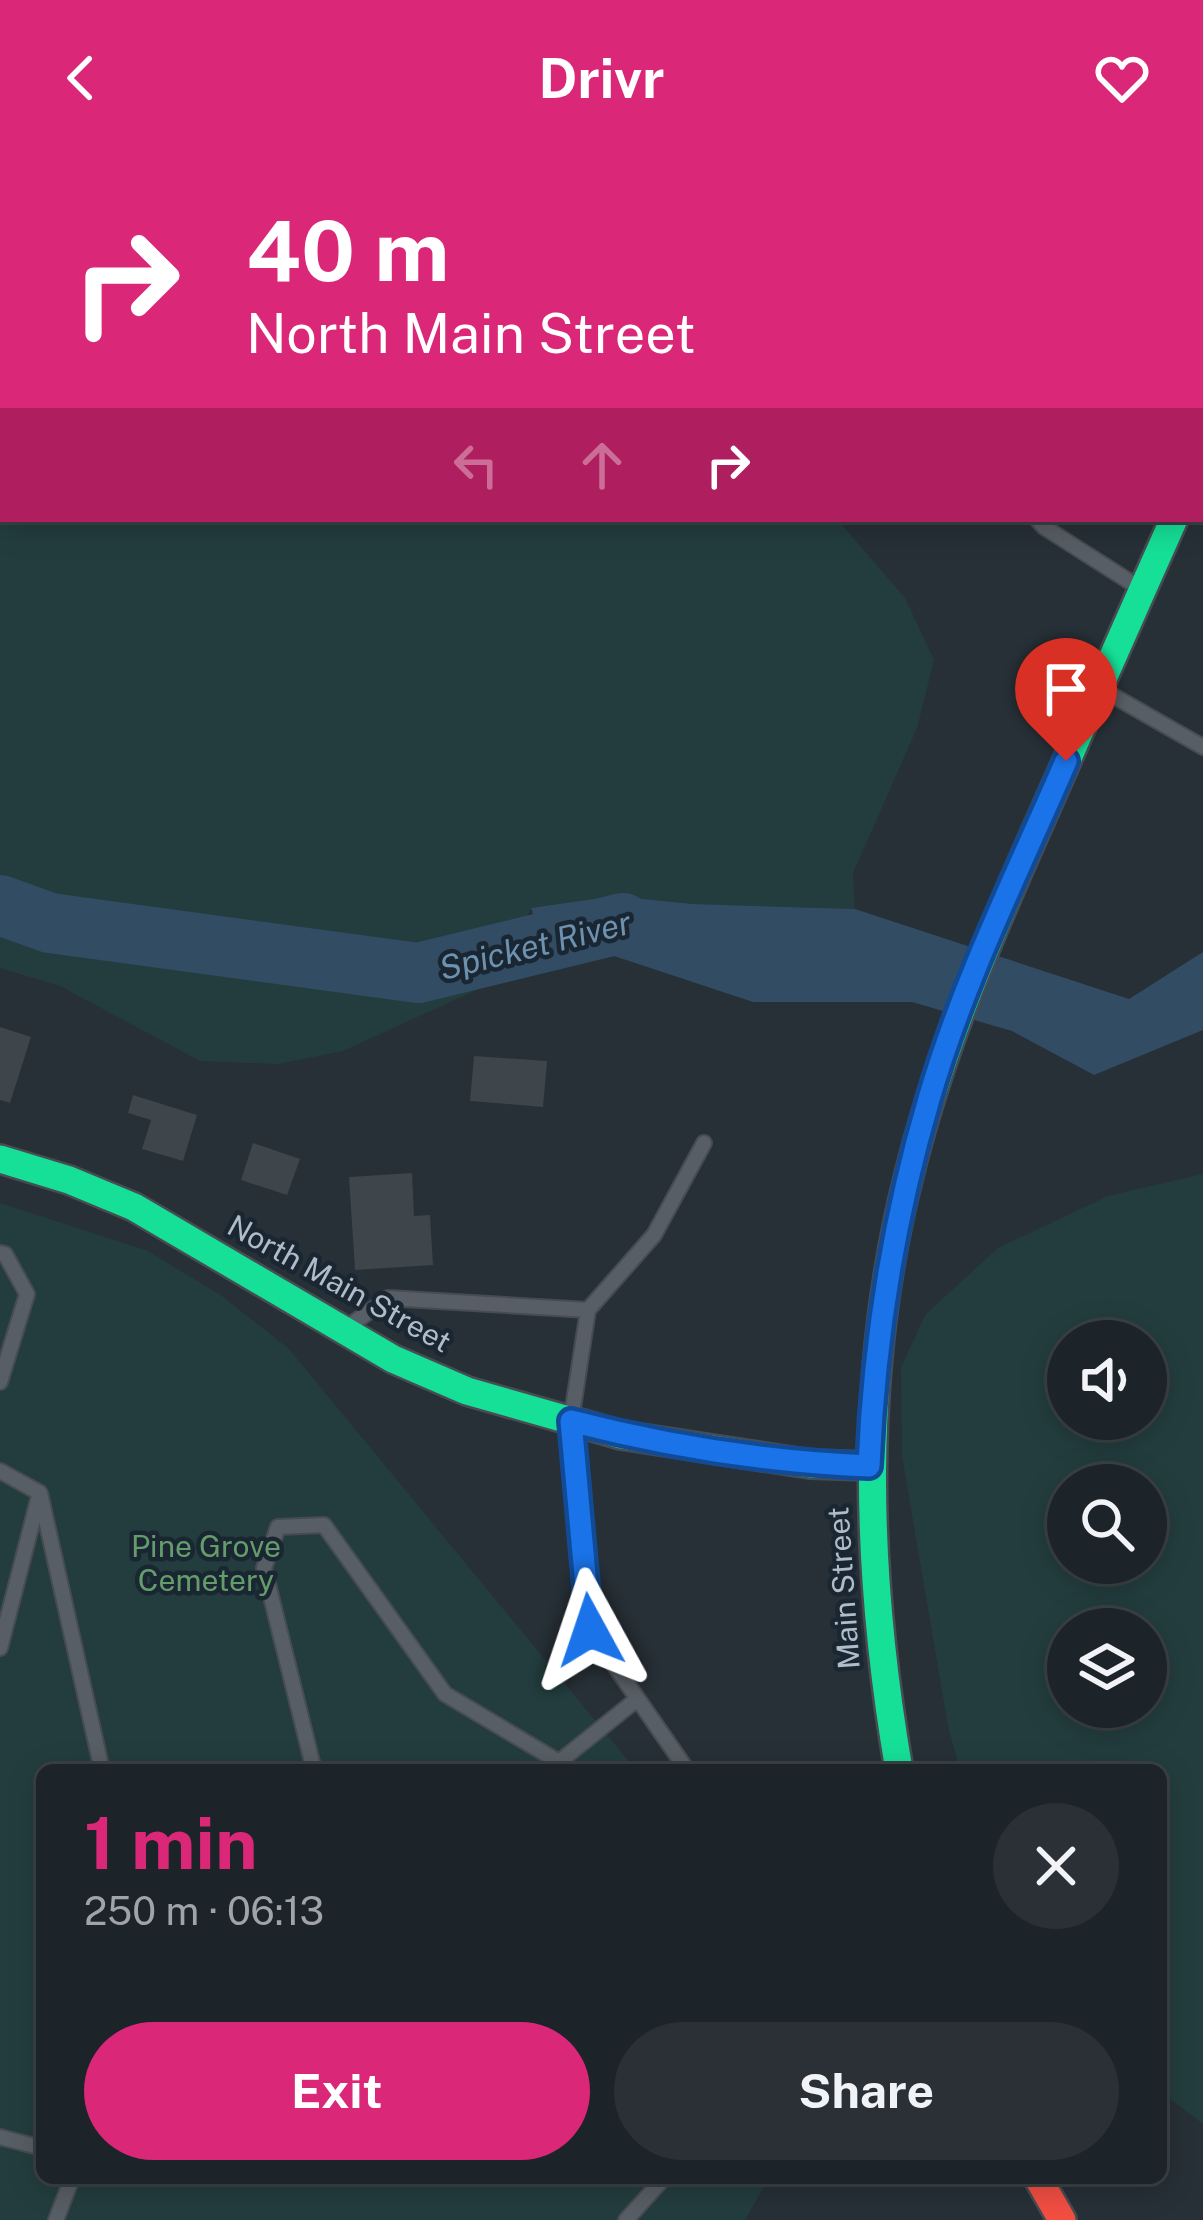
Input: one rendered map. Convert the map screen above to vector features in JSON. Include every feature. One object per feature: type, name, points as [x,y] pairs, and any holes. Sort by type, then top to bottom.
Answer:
[{"type":"main road","name":"Main Street","points":[[898,1764],[873,1592],[869,1466],[872,1403],[892,1248],[930,1096],[988,939],[1173,522]]},
{"type":"main road","name":"North Main Street","points":[[0,1159],[134,1207],[393,1359],[466,1391],[621,1435],[810,1464],[869,1466]]},
{"type":"main road","points":[[1041,2184],[1062,2220]]},
{"type":"lane","points":[[1040,522],[1142,590]]},
{"type":"lane","points":[[1099,687],[1203,747]]},
{"type":"lane","points":[[683,1764],[590,1630],[571,1421],[588,1310],[654,1235],[704,1143]]},
{"type":"lane","points":[[0,1252],[27,1294],[0,1382]]},
{"type":"lane","points":[[345,1329],[388,1298],[588,1310]]},
{"type":"lane","points":[[0,1471],[40,1493],[101,1764]]},
{"type":"lane","points":[[0,1648],[40,1493]]},
{"type":"lane","points":[[312,1764],[263,1568],[278,1527],[324,1525],[445,1694],[553,1764]]},
{"type":"lane","points":[[558,1764],[636,1700]]},
{"type":"lane","points":[[0,2137],[36,2146]]},
{"type":"lane","points":[[56,2220],[70,2184]]},
{"type":"lane","points":[[626,2220],[659,2184]]},
{"type":"green space","points":[[0,522],[840,522],[905,598],[934,660],[917,728],[853,873],[855,909],[693,904],[614,896],[532,908],[483,987],[343,1051],[278,1064],[200,1061],[60,986],[0,968]]},
{"type":"green space","points":[[1203,1174],[1203,2124],[1167,2097],[1167,1764],[958,1764],[902,1456],[901,1367],[926,1314],[998,1248],[1108,1196]]},
{"type":"green space","name":"Pine Grove Cemetery","points":[[0,1203],[148,1251],[222,1296],[289,1349],[631,1764],[36,1764],[36,2184],[766,2184],[745,2220],[0,2220]]},
{"type":"water","points":[[614,896],[693,904],[855,909],[1129,999],[1203,952],[1203,1030],[1094,1075],[1012,1031],[912,1002],[753,1002],[596,950],[548,956],[531,908]]},
{"type":"building","points":[[0,1027],[31,1037],[10,1103],[0,1100]]},
{"type":"building","points":[[474,1056],[547,1061],[543,1107],[470,1101]]},
{"type":"building","points":[[133,1095],[197,1115],[183,1161],[142,1149],[151,1120],[128,1113]]},
{"type":"building","points":[[253,1143],[300,1159],[287,1195],[241,1180]]},
{"type":"building","points":[[412,1173],[414,1216],[430,1215],[433,1265],[355,1270],[349,1177]]},
{"type":"waterway","name":"Spicket River","points":[[0,905],[50,923],[418,973],[623,923]]},
{"type":"traffic: fast","points":[[898,1764],[879,1621],[873,1472],[882,1323],[909,1175],[948,1045],[981,960],[1173,522]]},
{"type":"traffic: fast","points":[[0,1159],[134,1207],[393,1359],[467,1391],[621,1435],[810,1464],[869,1466]]},
{"type":"traffic: jam","points":[[1041,2184],[1062,2220]]},
{"type":"route","points":[[590,1630],[571,1421],[621,1435],[810,1464],[869,1466],[872,1403],[892,1248],[930,1096],[988,939],[1066,761]]}]
